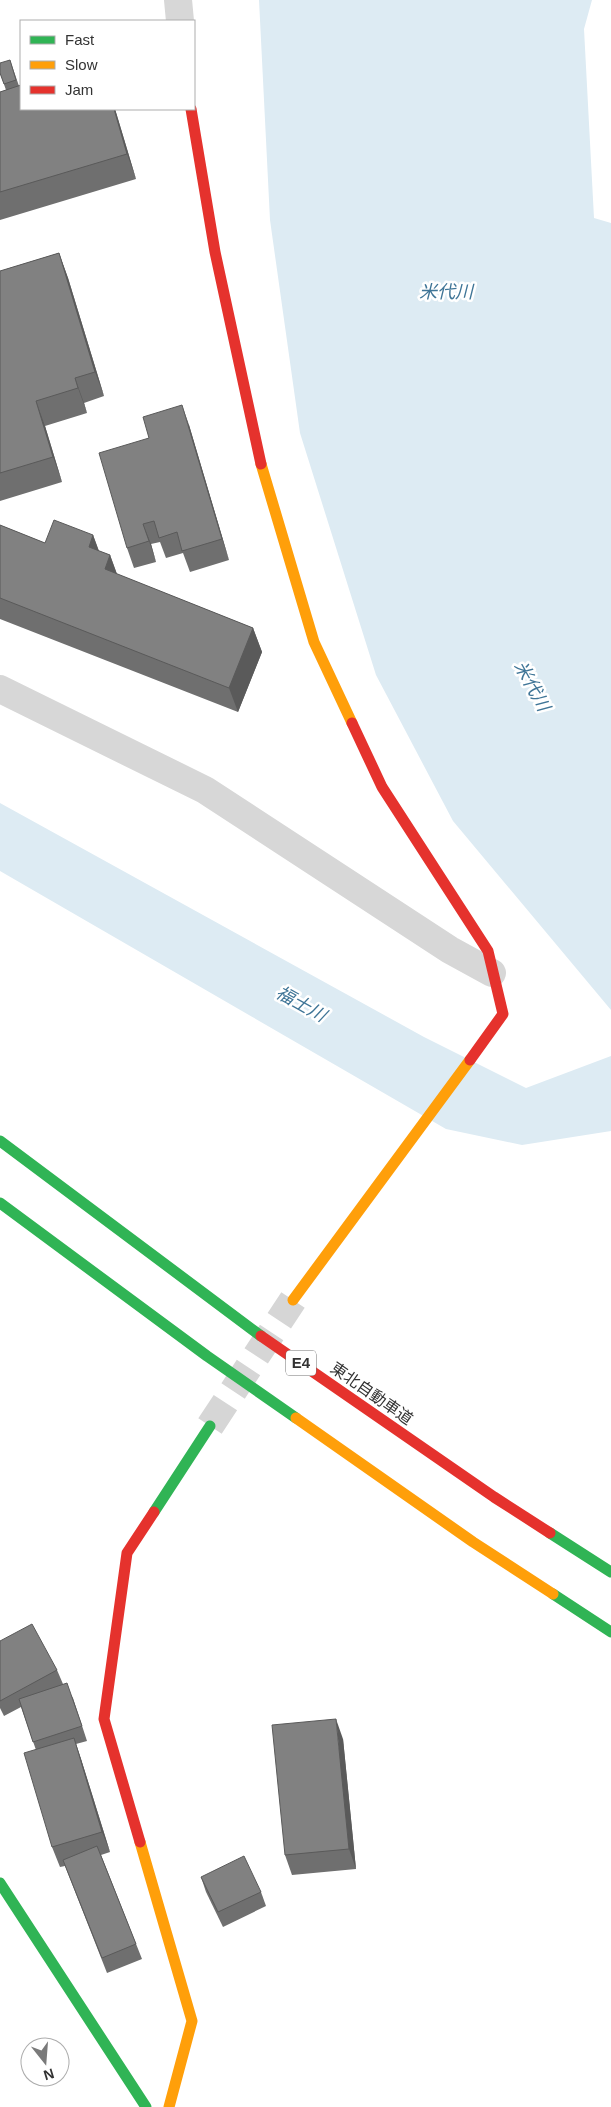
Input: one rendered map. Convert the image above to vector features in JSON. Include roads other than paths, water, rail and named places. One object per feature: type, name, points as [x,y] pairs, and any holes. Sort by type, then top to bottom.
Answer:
[{"type":"main road","points":[[191,110],[215,252],[257,450],[314,642],[382,787],[488,951],[502,1014],[399,1158],[293,1300]]},
{"type":"main road","name":"東北自動車道","points":[[0,1141],[232,1316],[494,1497],[611,1572]]},
{"type":"main road","points":[[0,1203],[255,1390],[472,1542],[611,1632]]},
{"type":"main road","points":[[170,2107],[192,2021],[104,1719],[127,1553],[210,1426]]},
{"type":"main road","points":[[0,1883],[146,2107]]},
{"type":"street","points":[[178,0],[180,20]]},
{"type":"street","points":[[0,689],[205,790],[450,950],[492,973]]},
{"type":"water","name":"米代川","points":[[259,0],[592,0],[584,29],[594,218],[611,223],[611,1010],[453,821],[376,675],[300,433],[270,220]]},
{"type":"water","name":"福士川","points":[[0,803],[424,1037],[526,1088],[611,1056],[611,1131],[522,1145],[446,1129],[0,871]]},
{"type":"tunnel","points":[[210,1426],[293,1300]]}]
